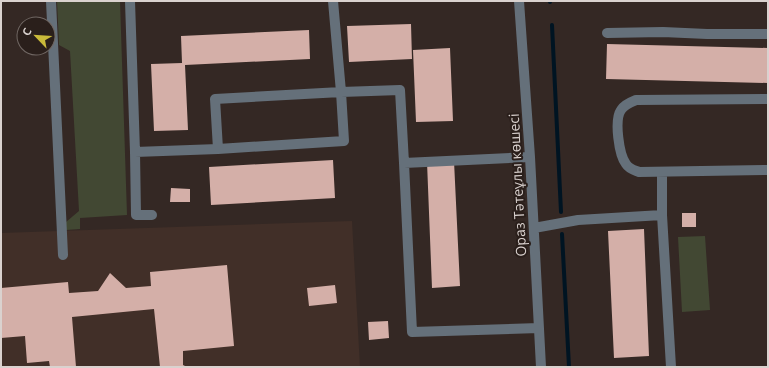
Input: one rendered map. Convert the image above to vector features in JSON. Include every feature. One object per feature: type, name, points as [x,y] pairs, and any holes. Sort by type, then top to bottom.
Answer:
[{"type":"street","points":[[51,1],[63,254]]},
{"type":"street","points":[[130,1],[136,215],[152,215]]},
{"type":"street","points":[[135,152],[218,149],[344,141],[333,1]]},
{"type":"street","name":"Ораз Тәтеұлы көшесі","points":[[519,1],[530,157],[541,367]]},
{"type":"street","points":[[608,33],[663,32],[768,34]]},
{"type":"street","points":[[218,149],[215,99],[400,90],[412,332],[539,328]]},
{"type":"street","points":[[768,99],[636,100],[627,104],[620,110],[618,117],[619,144],[625,163],[629,168],[639,172],[768,170]]},
{"type":"street","points":[[404,163],[530,157]]},
{"type":"street","points":[[662,172],[662,215],[671,367]]},
{"type":"street","points":[[534,228],[578,220],[662,215]]},
{"type":"shaded area","points":[[352,221],[360,367],[1,367],[1,233]]},
{"type":"green space","points":[[57,1],[120,1],[127,215],[80,218],[80,229],[66,230],[66,222],[79,211],[70,51],[59,45]]},
{"type":"green space","points":[[705,236],[710,310],[682,312],[678,237]]},
{"type":"building","points":[[411,24],[412,59],[349,62],[347,26]]},
{"type":"building","points":[[309,30],[310,59],[185,65],[188,130],[154,131],[151,64],[182,63],[181,36]]},
{"type":"building","points":[[607,44],[768,48],[768,83],[606,79]]},
{"type":"building","points":[[450,48],[453,121],[416,122],[413,50]]},
{"type":"building","points":[[333,160],[335,198],[211,205],[209,167]]},
{"type":"building","points":[[454,161],[460,286],[432,288],[427,162]]},
{"type":"building","points":[[171,188],[190,189],[190,202],[170,202]]},
{"type":"building","points":[[682,213],[696,213],[696,227],[682,227]]},
{"type":"building","points":[[644,229],[649,356],[614,358],[608,231]]},
{"type":"building","points":[[227,265],[234,346],[183,351],[183,365],[187,367],[160,367],[154,309],[72,317],[76,367],[50,367],[49,361],[27,363],[25,336],[1,338],[1,288],[68,282],[69,293],[98,291],[110,273],[126,288],[151,286],[150,272]]},
{"type":"building","points":[[335,285],[337,303],[309,306],[307,288]]},
{"type":"building","points":[[388,321],[389,338],[369,340],[368,322]]},
{"type":"waterway","points":[[552,25],[561,212]]},
{"type":"waterway","points":[[562,234],[569,367]]}]
